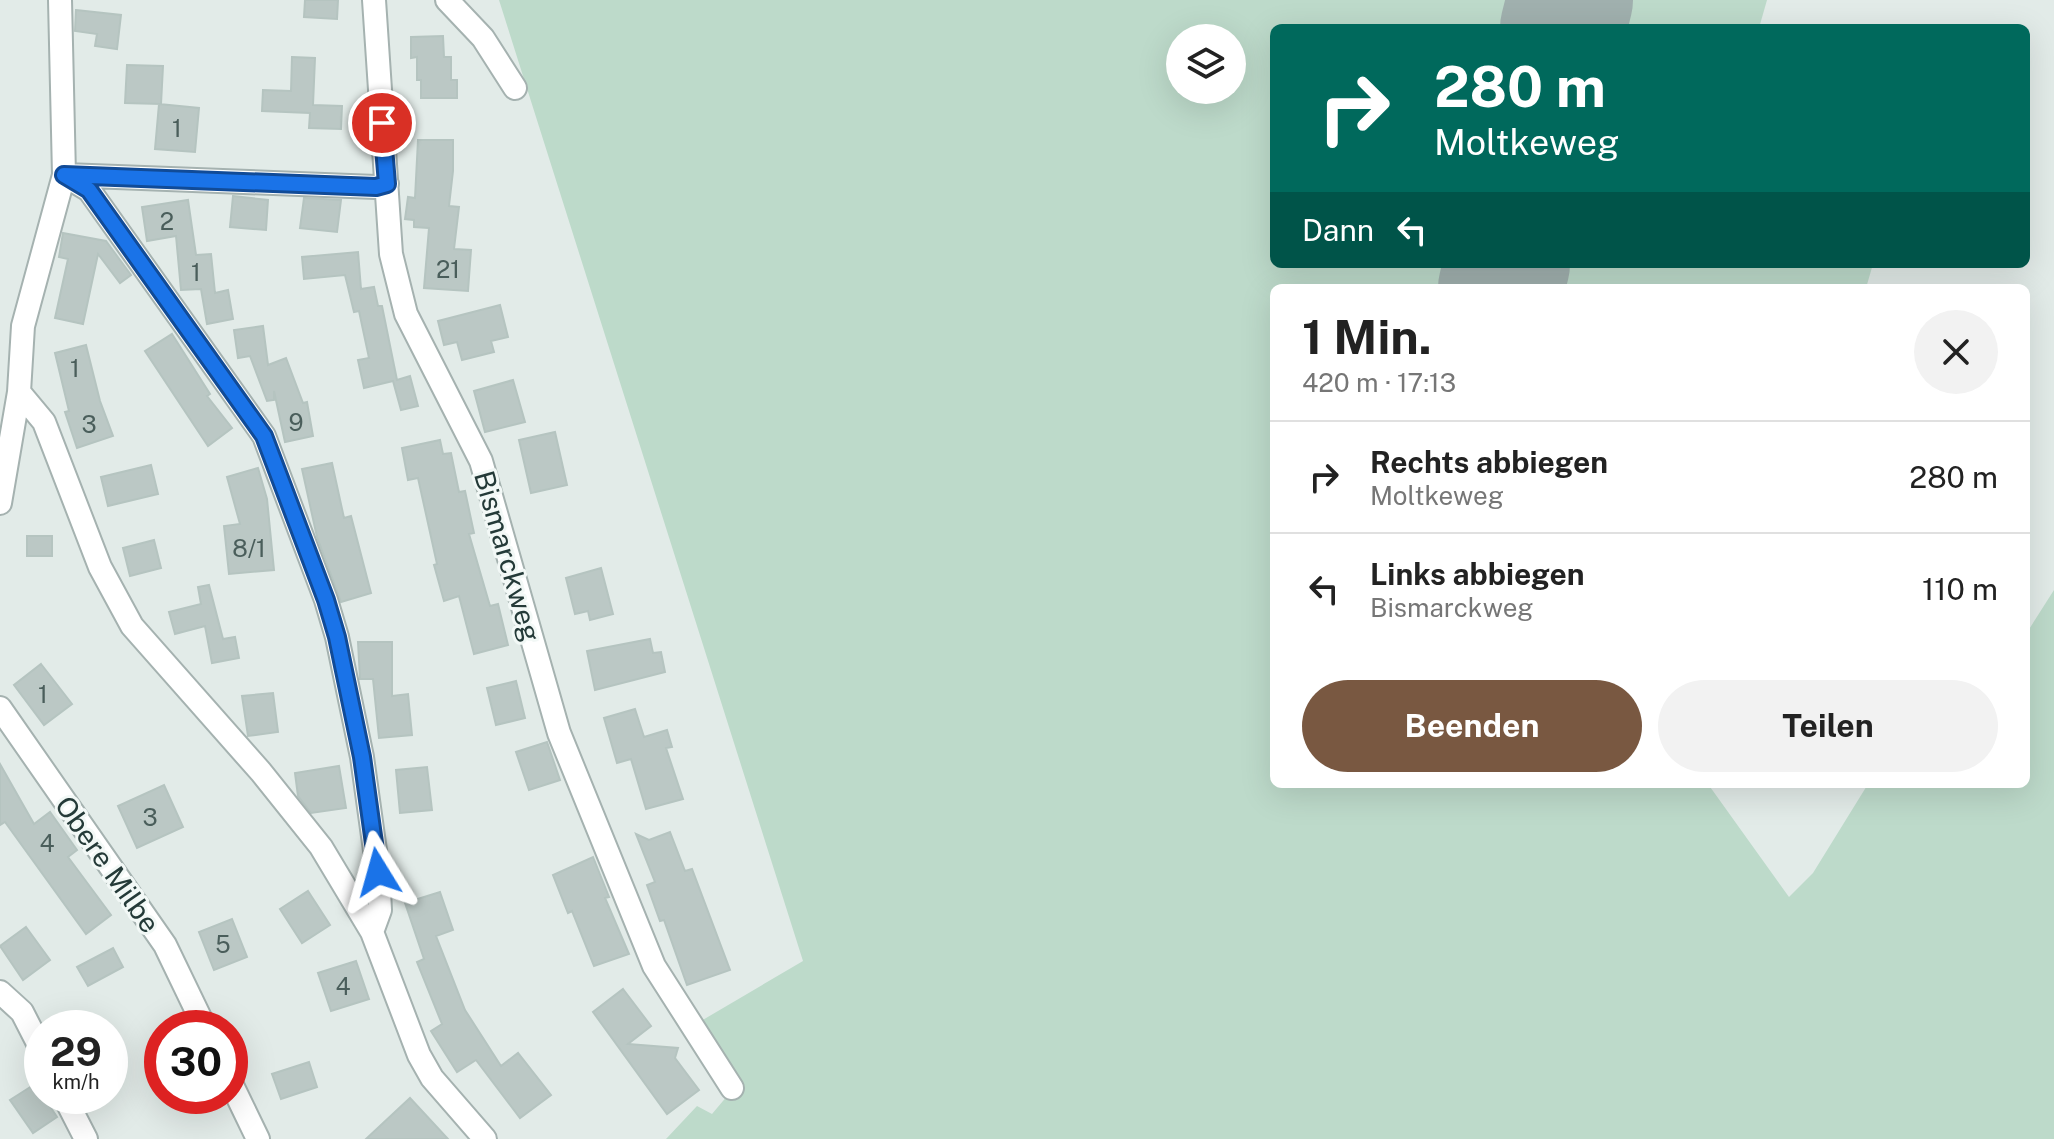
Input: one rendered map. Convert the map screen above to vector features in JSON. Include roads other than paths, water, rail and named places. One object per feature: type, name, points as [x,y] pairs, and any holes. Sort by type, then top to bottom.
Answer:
[{"type":"street","points":[[0,503],[19,392],[23,326],[64,175],[60,0]]},
{"type":"street","name":"Bismarckweg","points":[[374,0],[391,254],[406,314],[481,461],[559,733],[654,966],[732,1088]]},
{"type":"street","points":[[447,0],[483,38],[515,88]]},
{"type":"street","points":[[64,175],[376,187],[387,184]]},
{"type":"street","points":[[64,175],[89,190],[264,436],[337,637],[362,757],[378,872],[380,910],[372,932]]},
{"type":"street","points":[[19,392],[44,422],[100,567],[132,626],[261,772],[321,847],[372,932],[419,1055],[432,1078],[485,1139]]},
{"type":"street","name":"Obere Milbe","points":[[0,708],[165,945],[196,1010]]},
{"type":"street","points":[[0,992],[24,1016]]},
{"type":"street","points":[[73,1114],[86,1139]]},
{"type":"street","points":[[246,1114],[258,1139]]}]
